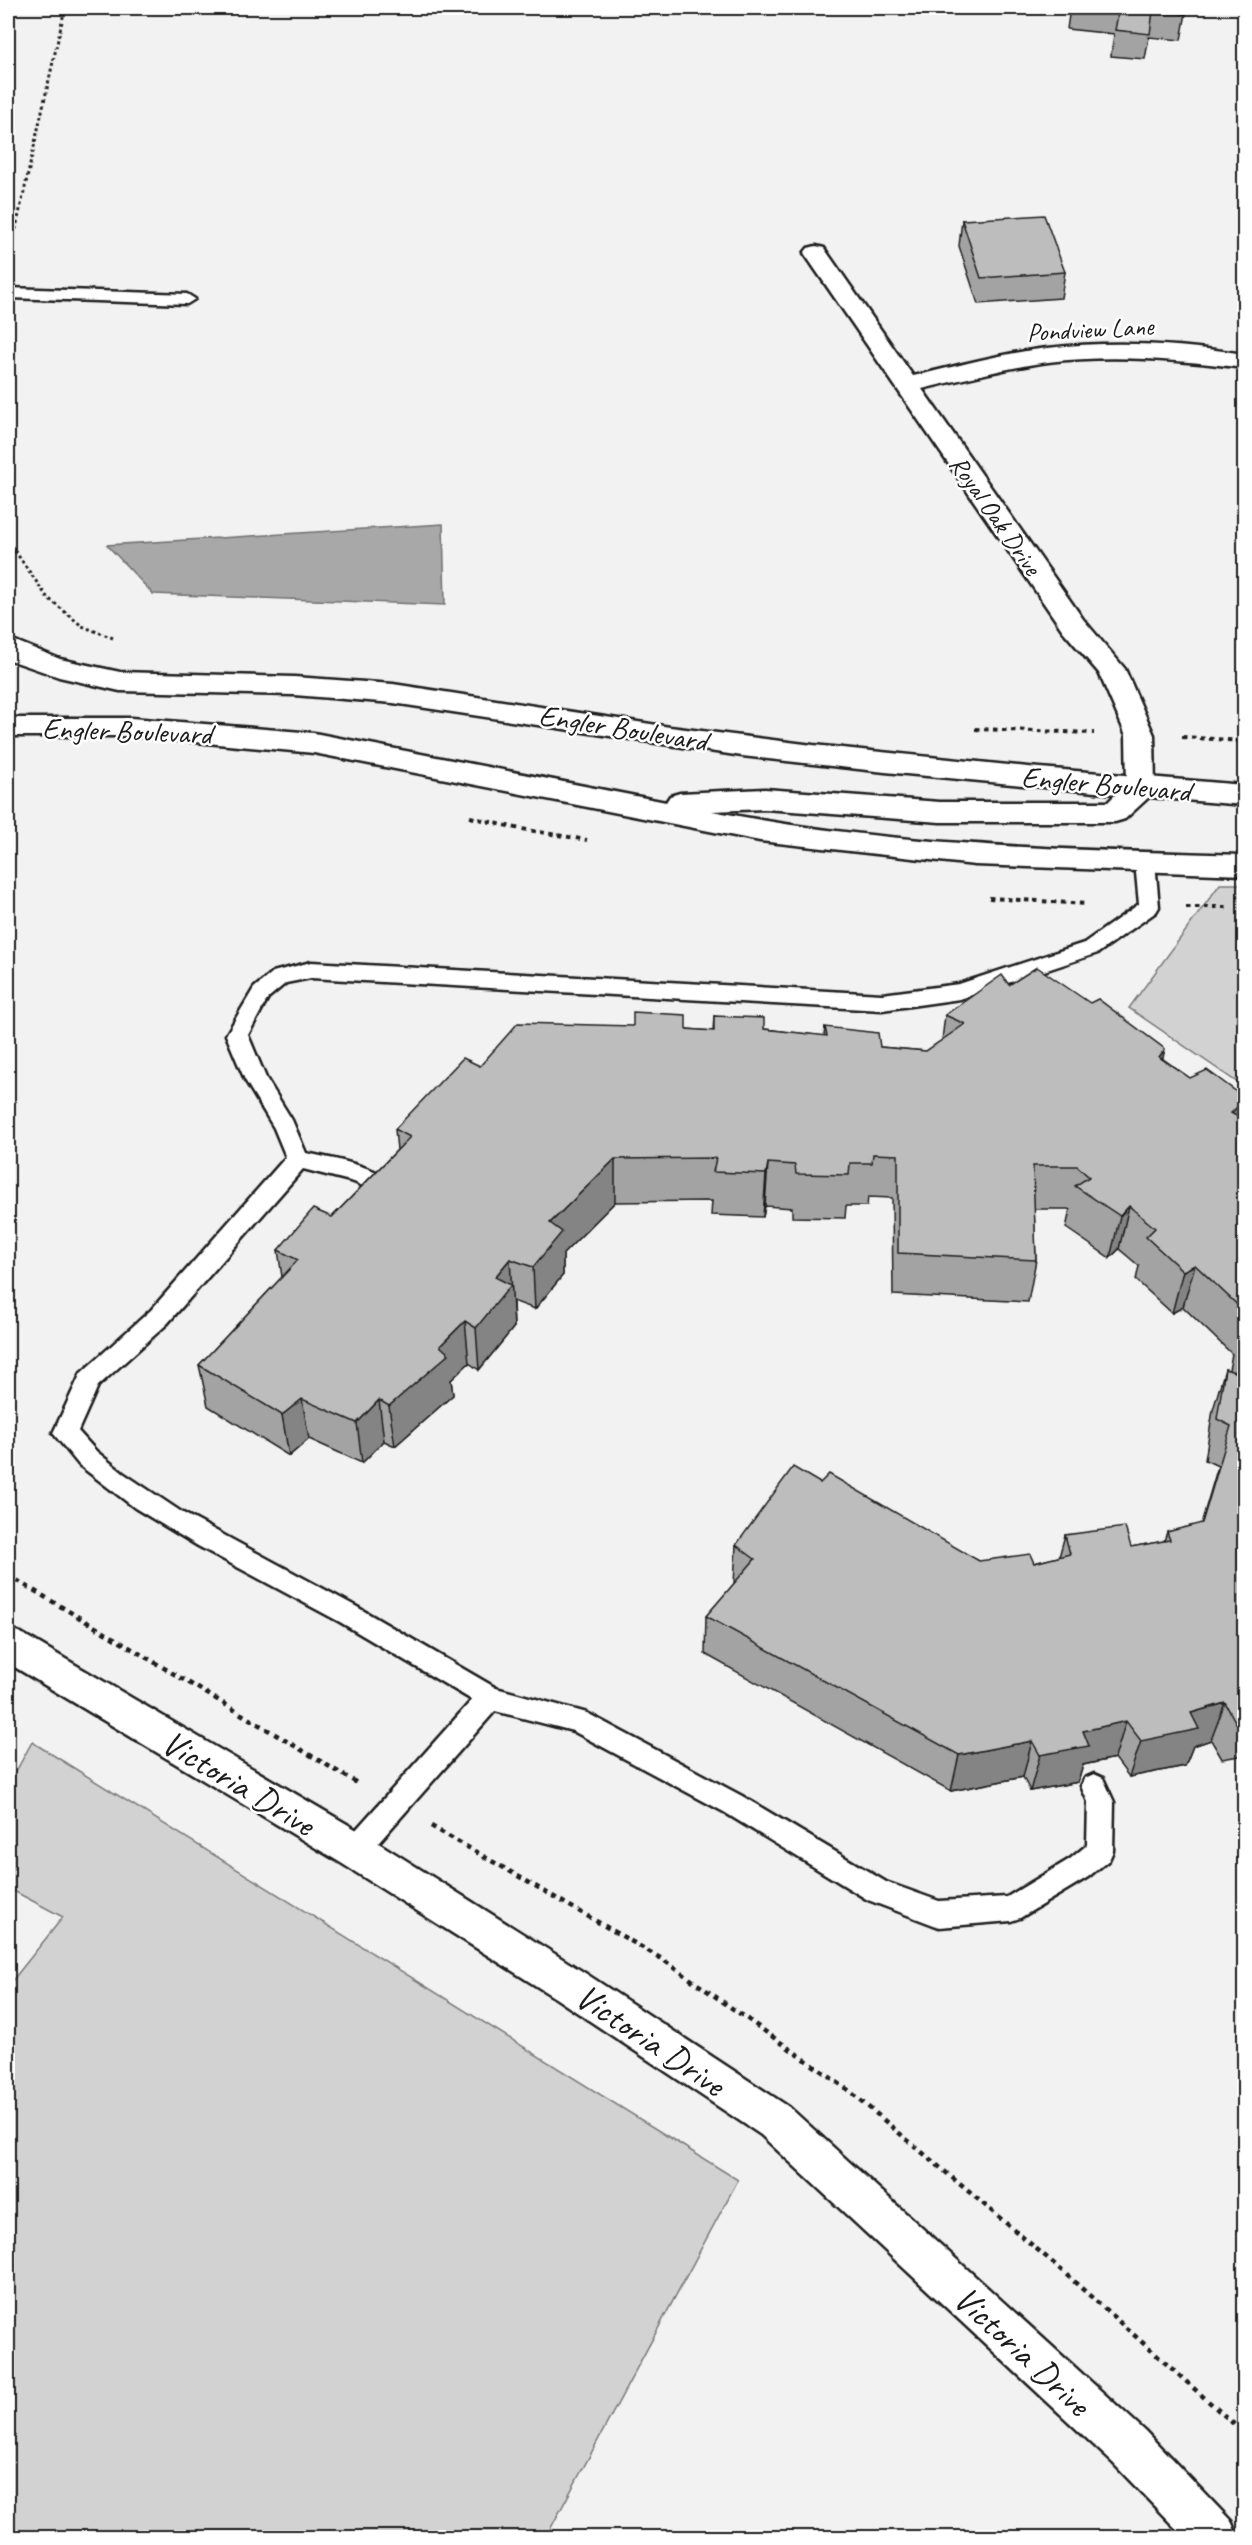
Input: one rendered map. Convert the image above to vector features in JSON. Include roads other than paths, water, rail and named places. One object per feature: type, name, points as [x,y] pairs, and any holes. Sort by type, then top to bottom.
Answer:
[{"type":"main road","name":"Royal Oak Drive","points":[[816,253],[905,385],[1073,625],[1111,669],[1140,735],[1141,788]]},
{"type":"main road","name":"Pondview Lane","points":[[905,385],[1047,355],[1118,350],[1194,354],[1245,361]]},
{"type":"main road","name":"Engler Boulevard","points":[[8,647],[22,657],[65,670],[133,684],[197,683],[353,690],[459,703],[668,736],[867,762],[1141,788],[1245,795]]},
{"type":"main road","name":"Engler Boulevard","points":[[8,727],[131,727],[314,743],[760,831],[975,855],[1245,865]]},
{"type":"main road","points":[[624,806],[765,799],[940,812],[1115,812],[1141,788]]},
{"type":"main road","name":"Victoria Drive","points":[[8,1644],[355,1851],[571,1986],[775,2121],[1129,2447],[1216,2538]]},
{"type":"lane","points":[[8,293],[187,299]]},
{"type":"lane","points":[[298,1159],[284,1126],[256,1080],[237,1035],[261,993],[280,978],[311,970],[882,1002],[960,992],[1091,948],[1149,907],[1145,862]]},
{"type":"lane","points":[[298,1159],[360,1175],[386,1188]]},
{"type":"lane","points":[[298,1159],[159,1317],[89,1380],[65,1433],[82,1454],[153,1507],[361,1621],[490,1698],[579,1721],[733,1803],[877,1891],[939,1914],[1011,1910],[1079,1868],[1100,1851],[1101,1802],[1094,1786]]},
{"type":"lane","points":[[355,1851],[490,1698]]}]
